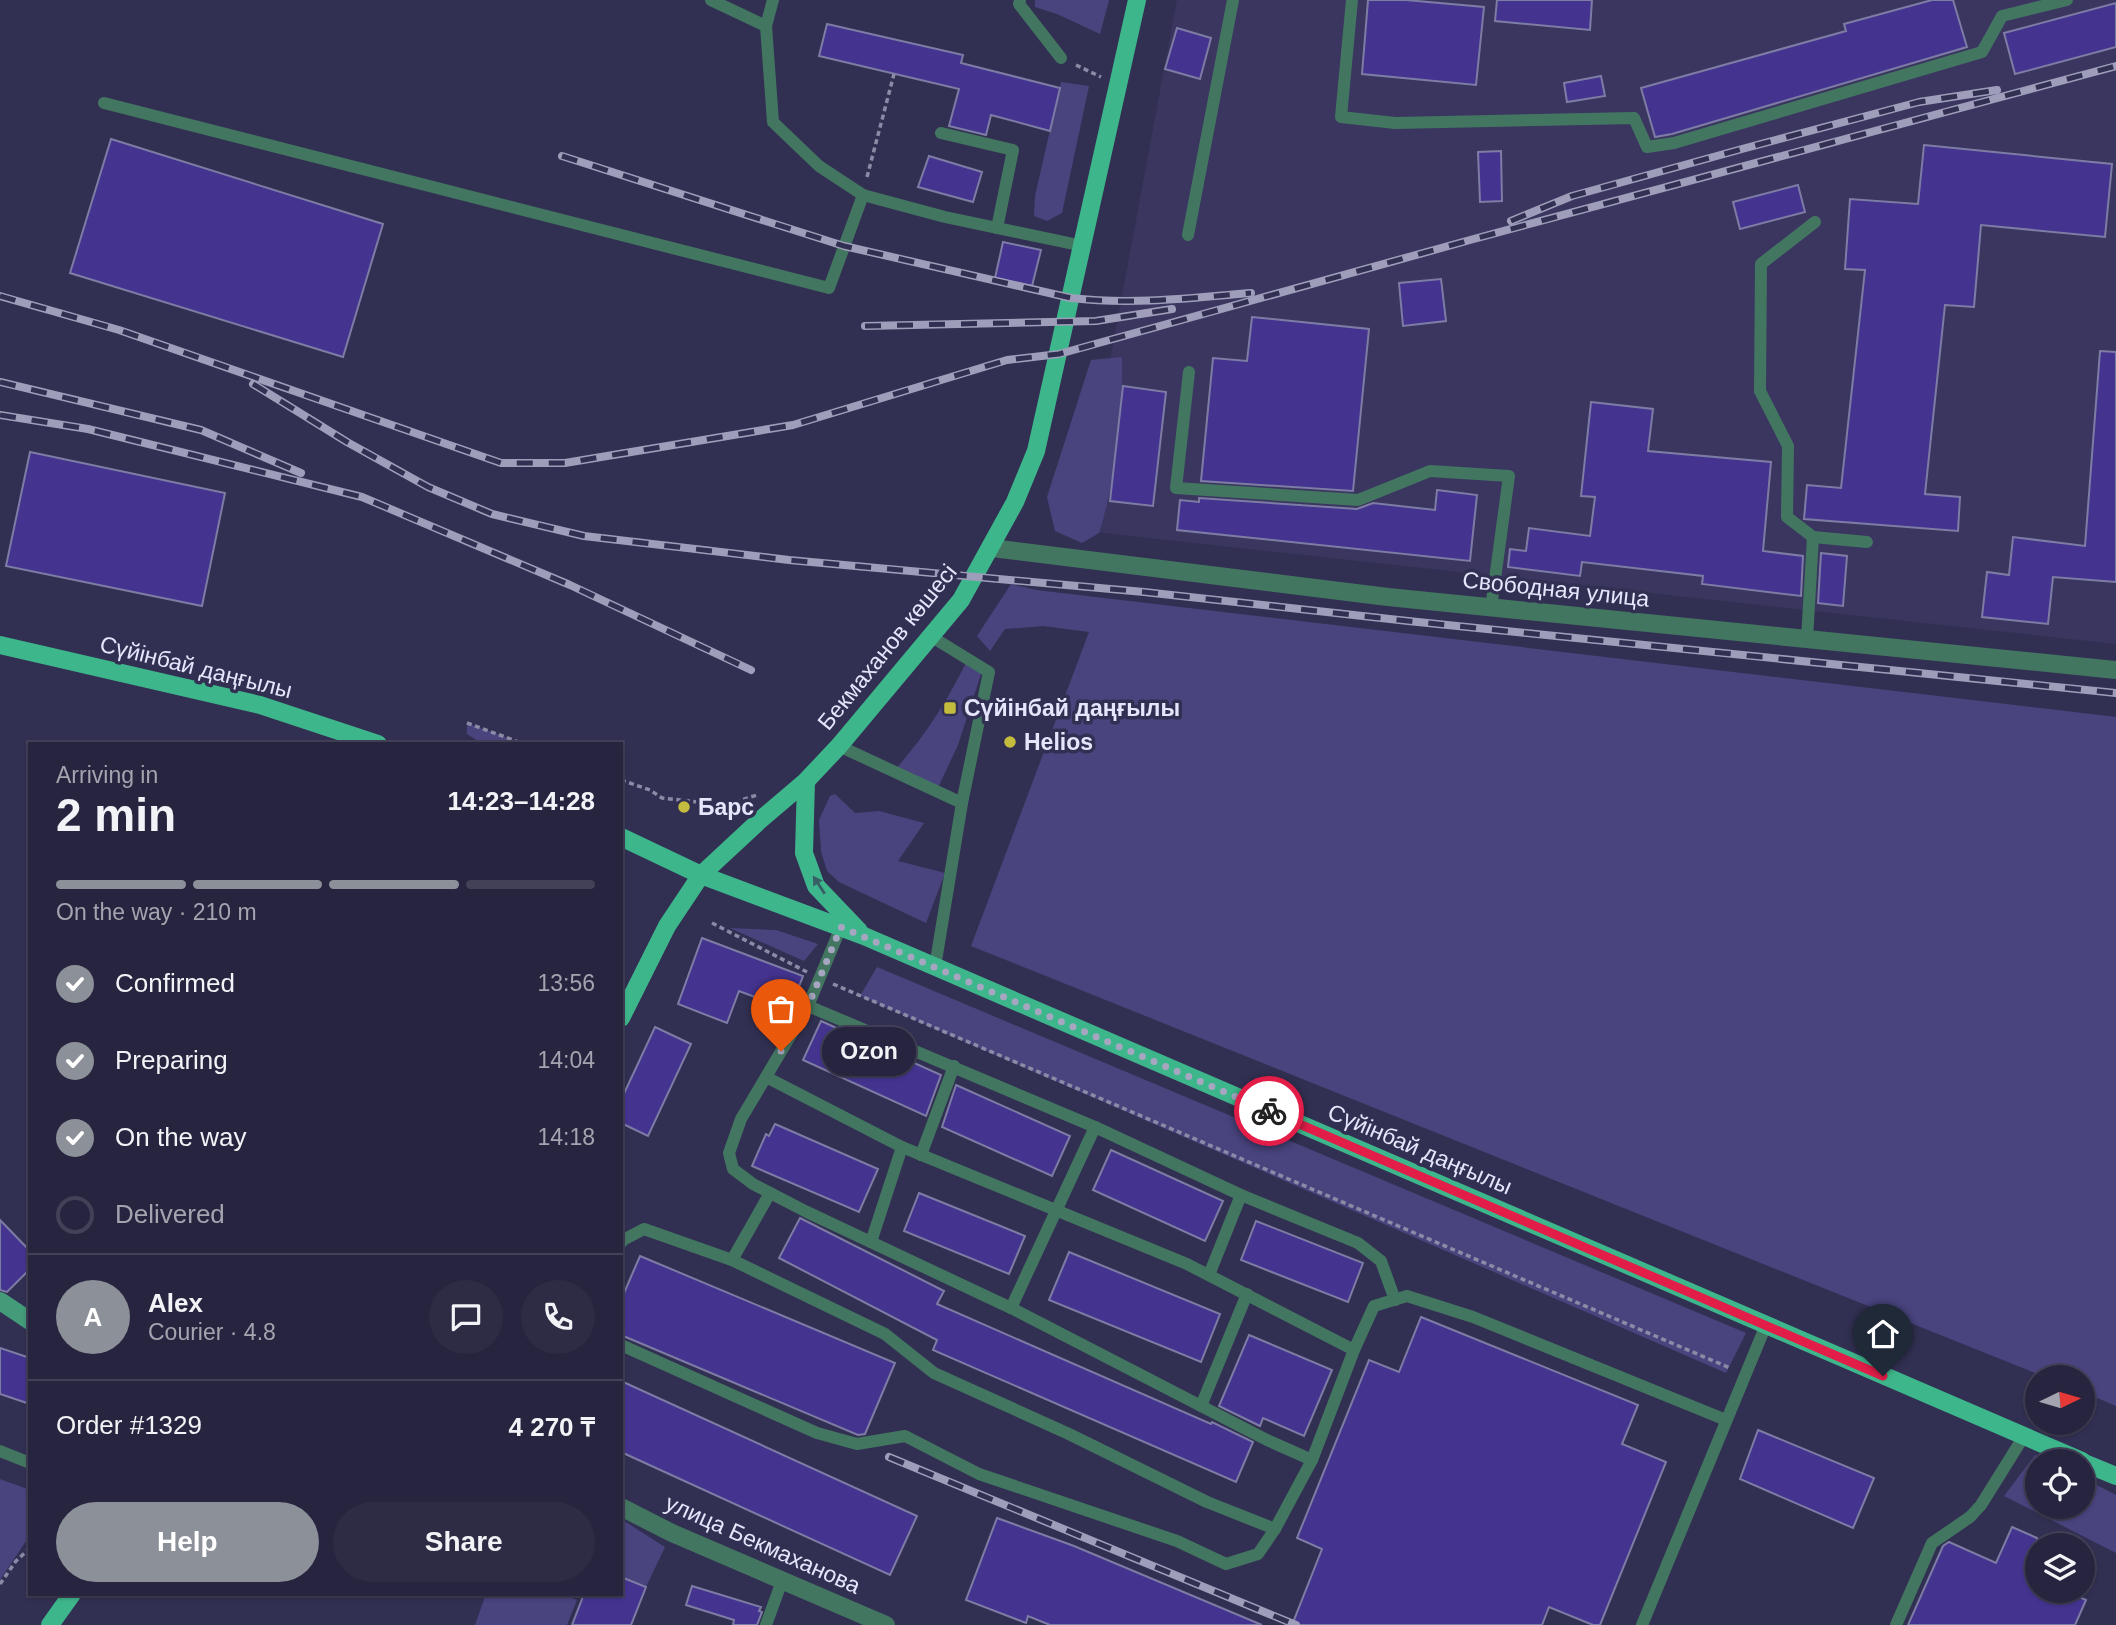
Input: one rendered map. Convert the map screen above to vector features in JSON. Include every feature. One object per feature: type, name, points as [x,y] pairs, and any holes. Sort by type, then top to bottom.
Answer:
[{"type":"main road","name":"Бекмаханов көшесі","points":[[623,1014],[667,926],[701,875],[806,781],[839,746],[961,600],[992,548],[1036,451],[1138,0]]},
{"type":"main road","name":"Сүйінбай даңғылы","points":[[0,645],[260,705],[372,742]]},
{"type":"main road","points":[[806,781],[804,853],[816,886],[864,936]]},
{"type":"main road","name":"Сүйінбай даңғылы","points":[[623,838],[701,875],[864,936],[2054,1449]]},
{"type":"main road","name":"Сүйінбай даңғылы","points":[[2095,1467],[2116,1476]]},
{"type":"main road","points":[[50,1625],[71,1596]]},
{"type":"street","name":"Свободная улица","points":[[992,548],[1388,597],[2116,670]]},
{"type":"street","points":[[0,1301],[28,1320]]},
{"type":"street","name":"улица Бекмаханова","points":[[623,1508],[672,1534],[886,1625]]},
{"type":"lane","points":[[711,0],[766,26]]},
{"type":"lane","points":[[774,0],[766,26],[773,122],[819,166],[863,195],[945,218],[1083,246]]},
{"type":"lane","points":[[1020,0],[1019,4],[1061,58]]},
{"type":"lane","points":[[1188,235],[1233,0]]},
{"type":"lane","points":[[1352,0],[1341,117],[1395,123],[1634,118],[1647,146],[1674,143],[1982,52],[2002,16],[2067,0]]},
{"type":"lane","points":[[104,103],[829,288],[863,195]]},
{"type":"lane","points":[[941,133],[1013,150],[997,228]]},
{"type":"lane","points":[[1815,222],[1761,264],[1760,391],[1788,446],[1787,517],[1813,537],[1867,542]]},
{"type":"lane","points":[[1189,372],[1176,488],[1358,500],[1430,471],[1509,476],[1491,608]]},
{"type":"lane","points":[[1807,639],[1813,537]]},
{"type":"lane","points":[[932,637],[989,672],[962,803],[935,967]]},
{"type":"lane","points":[[839,746],[962,803]]},
{"type":"lane","points":[[841,927],[808,1006],[741,1119],[729,1153],[733,1169],[770,1193],[1011,1308],[1312,1461]]},
{"type":"lane","points":[[808,1006],[954,1066],[1095,1127],[1241,1195],[1358,1243],[1381,1261],[1395,1300]]},
{"type":"lane","points":[[921,1154],[954,1066]]},
{"type":"lane","points":[[766,1077],[902,1147],[1209,1275],[1354,1350]]},
{"type":"lane","points":[[1011,1308],[1095,1127]]},
{"type":"lane","points":[[871,1242],[902,1147]]},
{"type":"lane","points":[[732,1260],[770,1193]]},
{"type":"lane","points":[[1209,1275],[1241,1195]]},
{"type":"lane","points":[[623,1240],[643,1229],[732,1260],[885,1334],[933,1373],[1069,1434],[1207,1502],[1275,1530]]},
{"type":"lane","points":[[1201,1406],[1247,1294]]},
{"type":"lane","points":[[623,1346],[817,1433],[857,1444],[905,1436],[979,1474],[1177,1541],[1226,1564],[1258,1554],[1275,1530],[1312,1461],[1354,1350],[1374,1306],[1408,1296],[1473,1317],[1726,1420]]},
{"type":"lane","points":[[1642,1625],[1766,1325]]},
{"type":"lane","points":[[1896,1625],[1932,1543],[1970,1517],[1981,1505],[2024,1436]]},
{"type":"lane","points":[[0,1451],[28,1462]]},
{"type":"lane","points":[[766,1625],[782,1581]]},
{"type":"path","points":[[1061,58],[1118,86]]},
{"type":"path","points":[[863,195],[894,74]]},
{"type":"path","points":[[467,723],[519,742]]},
{"type":"path","points":[[623,781],[650,790],[662,798],[725,805],[760,794]]},
{"type":"path","points":[[712,923],[820,979],[1745,1374]]},
{"type":"path","points":[[0,1584],[28,1550]]},
{"type":"shaded area","points":[[1035,0],[1109,0],[1100,34],[1035,7]]},
{"type":"shaded area","points":[[1177,0],[2116,0],[2116,644],[1086,531],[1111,355]]},
{"type":"shaded area","points":[[1061,82],[1089,86],[1062,213],[1047,221],[1034,216],[1035,196]]},
{"type":"shaded area","points":[[1122,357],[1120,423],[1110,491],[1099,533],[1082,543],[1055,531],[1047,497],[1091,360]]},
{"type":"shaded area","points":[[1011,584],[1036,590],[2116,717],[2116,1406],[2095,1397],[2095,1365],[2025,1365],[2025,1369],[971,946],[1089,632],[1043,626],[1005,629],[990,651],[977,636]]},
{"type":"shaded area","points":[[968,659],[983,668],[958,745],[936,792],[893,772],[935,718]]},
{"type":"shaded area","points":[[467,723],[519,742],[480,742],[467,734]]},
{"type":"shaded area","points":[[835,794],[855,813],[879,811],[924,823],[898,861],[945,873],[926,923],[839,882],[827,871],[821,851],[819,820],[830,796]]},
{"type":"shaded area","points":[[730,928],[776,930],[818,944],[804,961]]},
{"type":"shaded area","points":[[877,967],[1746,1333],[1726,1373],[860,996]]},
{"type":"shaded area","points":[[2025,1468],[2025,1507],[2004,1496]]},
{"type":"shaded area","points":[[0,1479],[28,1489],[28,1538],[0,1580]]},
{"type":"shaded area","points":[[2095,1484],[2116,1495],[2116,1553],[2095,1542],[2095,1533],[2077,1533],[2049,1519],[2095,1519]]},
{"type":"shaded area","points":[[623,1520],[665,1547],[646,1587],[623,1578]]},
{"type":"shaded area","points":[[485,1596],[568,1596],[577,1600],[567,1625],[475,1625]]},
{"type":"building","points":[[1368,0],[1406,0],[1484,7],[1476,85],[1362,74]]},
{"type":"building","points":[[1497,0],[1592,0],[1590,30],[1495,21]]},
{"type":"building","points":[[1932,0],[1953,0],[1967,47],[1655,137],[1641,88],[1846,31],[1844,24]]},
{"type":"building","points":[[2116,3],[2116,47],[2015,74],[2004,33]]},
{"type":"building","points":[[827,24],[963,55],[961,63],[1060,88],[1050,131],[991,115],[986,135],[949,126],[959,89],[819,56]]},
{"type":"building","points":[[1177,28],[1211,38],[1200,79],[1165,69]]},
{"type":"building","points":[[1601,76],[1605,96],[1567,102],[1564,83]]},
{"type":"building","points":[[111,139],[383,224],[343,357],[70,273]]},
{"type":"building","points":[[1924,145],[2112,164],[2105,237],[1981,225],[1974,307],[1945,305],[1925,494],[1960,497],[1958,531],[1804,519],[1807,485],[1841,488],[1865,270],[1845,269],[1850,199],[1918,204]]},
{"type":"building","points":[[1501,151],[1502,201],[1480,202],[1478,152]]},
{"type":"building","points":[[929,156],[982,172],[973,202],[918,187]]},
{"type":"building","points":[[1798,185],[1805,212],[1740,229],[1733,202]]},
{"type":"building","points":[[1003,242],[1041,250],[1032,286],[995,278]]},
{"type":"building","points":[[1441,279],[1446,321],[1403,326],[1399,283]]},
{"type":"building","points":[[1252,317],[1369,329],[1353,491],[1201,481],[1213,358],[1247,361]]},
{"type":"building","points":[[2100,351],[2116,352],[2116,582],[2053,577],[2048,624],[1982,617],[1987,572],[2009,575],[2013,537],[2085,546]]},
{"type":"building","points":[[1123,386],[1166,392],[1153,506],[1110,501]]},
{"type":"building","points":[[1591,402],[1653,409],[1648,451],[1771,462],[1763,551],[1803,556],[1801,596],[1702,584],[1703,576],[1582,562],[1580,576],[1508,567],[1510,549],[1526,551],[1529,528],[1590,536],[1595,497],[1581,496]]},
{"type":"building","points":[[30,452],[225,493],[202,606],[6,566]]},
{"type":"building","points":[[1437,490],[1477,495],[1470,561],[1177,530],[1180,500],[1199,502],[1199,498],[1357,509],[1373,503],[1435,510]]},
{"type":"building","points":[[1821,553],[1847,556],[1843,606],[1818,603]]},
{"type":"building","points":[[702,938],[803,976],[790,1010],[739,991],[727,1023],[678,1004]]},
{"type":"building","points":[[821,1021],[941,1075],[926,1116],[803,1060]]},
{"type":"building","points":[[655,1027],[691,1044],[648,1136],[623,1124],[623,1096]]},
{"type":"building","points":[[956,1085],[1070,1136],[1052,1176],[942,1127]]},
{"type":"building","points":[[775,1124],[878,1169],[859,1212],[752,1166],[766,1134],[769,1136]]},
{"type":"building","points":[[1111,1150],[1223,1201],[1205,1241],[1093,1190]]},
{"type":"building","points":[[919,1193],[1025,1236],[1009,1274],[904,1231]]},
{"type":"building","points":[[800,1218],[944,1291],[937,1304],[1253,1442],[1236,1482],[933,1350],[937,1340],[779,1258]]},
{"type":"building","points":[[0,1220],[28,1249],[28,1271],[7,1292],[0,1290]]},
{"type":"building","points":[[1256,1221],[1363,1263],[1348,1302],[1241,1260]]},
{"type":"building","points":[[1069,1252],[1220,1314],[1201,1362],[1049,1300]]},
{"type":"building","points":[[640,1256],[895,1363],[865,1434],[858,1435],[623,1336],[623,1295]]},
{"type":"building","points":[[1421,1317],[1638,1405],[1622,1444],[1666,1462],[1600,1625],[1593,1625],[1549,1607],[1542,1625],[1292,1625],[1322,1549],[1297,1538],[1369,1360],[1399,1372]]},
{"type":"building","points":[[1249,1335],[1332,1370],[1304,1436],[1263,1418],[1260,1426],[1219,1406]]},
{"type":"building","points":[[0,1348],[28,1357],[28,1403],[0,1394]]},
{"type":"building","points":[[623,1382],[917,1516],[890,1575],[623,1453]]},
{"type":"building","points":[[1758,1430],[1874,1478],[1853,1528],[1740,1479]]},
{"type":"building","points":[[997,1518],[1074,1546],[1262,1625],[1050,1625],[1028,1616],[1026,1623],[966,1600]]},
{"type":"building","points":[[2012,1527],[2026,1533],[2025,1603],[2085,1603],[2075,1625],[1908,1625],[1943,1546],[1949,1542],[1996,1563]]},
{"type":"building","points":[[623,1578],[646,1587],[631,1625],[572,1625],[583,1596],[623,1596]]},
{"type":"building","points":[[692,1586],[761,1607],[757,1625],[733,1625],[734,1620],[686,1605]]},
{"type":"railway","points":[[0,296],[119,330],[501,463],[565,463],[793,425],[1007,360],[1059,354],[2116,66]]},
{"type":"railway","points":[[1511,221],[1572,196],[1742,149],[1919,102],[1997,90]]},
{"type":"railway","points":[[562,156],[844,246],[1071,298],[1139,301],[1251,293]]},
{"type":"railway","points":[[865,326],[1096,321],[1172,309]]},
{"type":"railway","points":[[0,382],[201,430],[301,473]]},
{"type":"railway","points":[[253,384],[347,442],[428,487],[492,514],[584,536],[789,560],[1144,592],[2116,693]]},
{"type":"railway","points":[[0,415],[88,429],[362,497],[570,585],[751,670]]},
{"type":"railway","points":[[889,1457],[1296,1625]]},
{"type":"way so far","points":[[781,1051],[808,1006],[841,927],[1269,1111]]},
{"type":"place","name":"Сүйінбай даңғылы","points":[[950,708]]},
{"type":"place","name":"Helios","points":[[1010,742]]},
{"type":"place","name":"Барс","points":[[684,807]]},
{"type":"place","name":"Ozon","points":[[781,1051]]},
{"type":"route","points":[[1269,1111],[1883,1376]]}]
